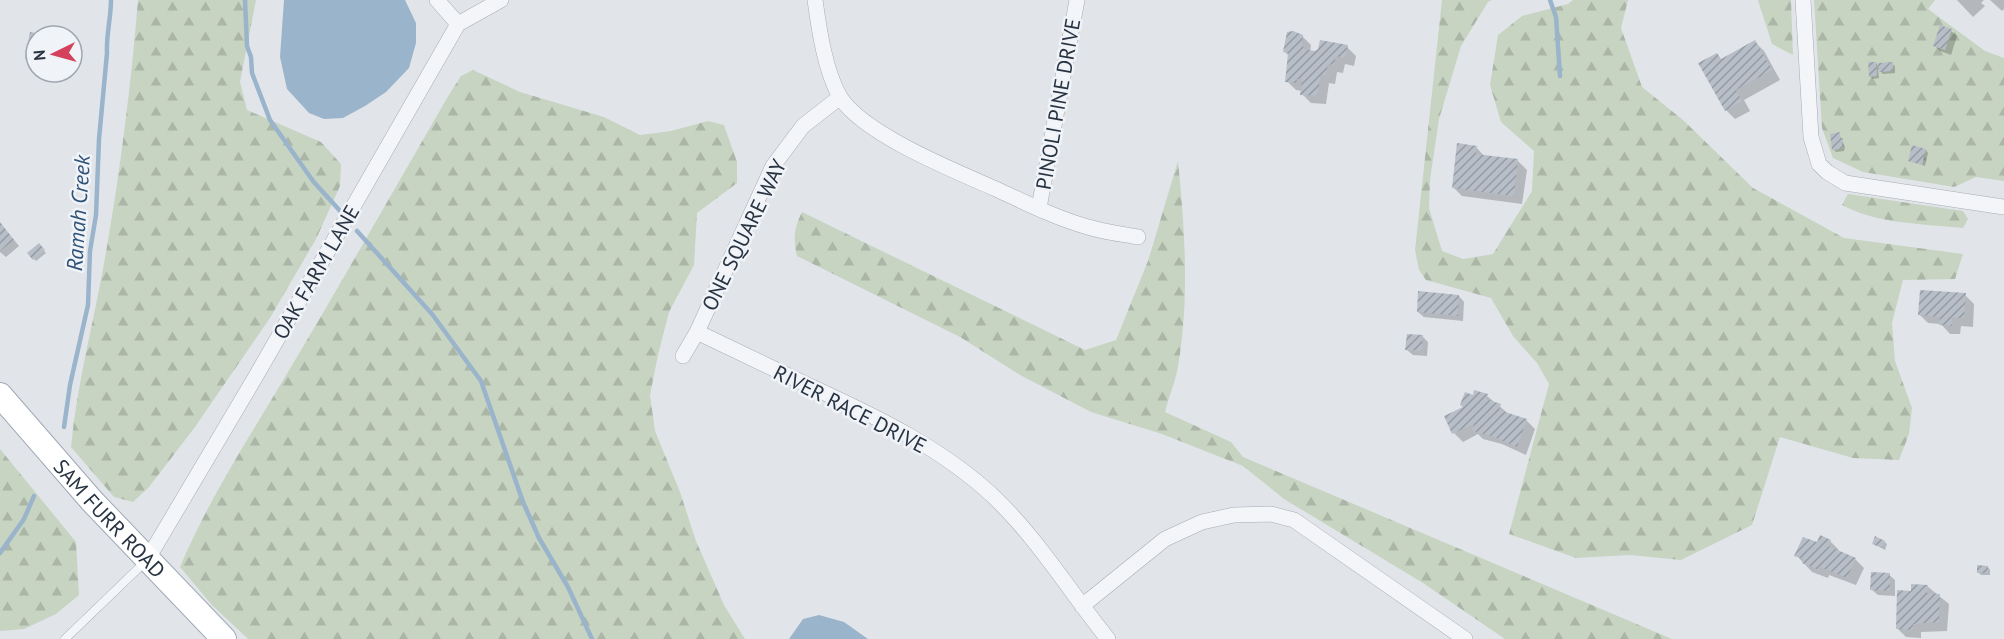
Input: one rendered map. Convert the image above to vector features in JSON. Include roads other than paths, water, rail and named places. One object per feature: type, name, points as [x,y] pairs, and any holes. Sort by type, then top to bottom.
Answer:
[{"type":"main road","name":"SAM FURR ROAD","points":[[0,395],[84,493],[224,639]]},
{"type":"street","points":[[437,0],[458,24],[501,0]]},
{"type":"street","points":[[815,0],[826,62],[840,97],[865,122],[884,135],[955,171],[1039,208],[1087,227],[1138,237]]},
{"type":"street","name":"PINOLI PINE DRIVE","points":[[1039,208],[1077,0]]},
{"type":"street","points":[[1803,0],[1811,137],[1820,164],[1827,172],[1845,183],[2004,207]]},
{"type":"street","name":"OAK FARM LANE","points":[[147,560],[256,376],[458,24]]},
{"type":"street","name":"ONE SQUARE WAY","points":[[683,356],[697,332],[773,166],[803,126],[840,97]]},
{"type":"street","name":"RIVER RACE DRIVE","points":[[697,332],[881,419],[922,443],[994,497],[1042,551],[1108,639]]},
{"type":"street","points":[[1082,606],[1165,539],[1202,522],[1234,515],[1271,514],[1294,520],[1465,639]]},
{"type":"lane","points":[[65,639],[147,560]]},
{"type":"water","points":[[284,0],[405,0],[416,23],[416,43],[409,68],[386,92],[343,118],[324,119],[309,113],[287,89],[280,57]]},
{"type":"water","points":[[819,615],[844,622],[868,639],[789,639],[803,619]]},
{"type":"waterway","name":"Ramah Creek","points":[[64,427],[70,385],[88,305],[90,251],[96,215],[99,139],[111,0]]},
{"type":"waterway","points":[[245,0],[247,46],[251,57],[252,73],[270,120],[313,181],[341,212]]},
{"type":"waterway","points":[[1550,0],[1556,17],[1560,76]]},
{"type":"waterway","points":[[357,231],[432,314],[481,381],[523,502],[539,538],[568,587],[592,639]]},
{"type":"waterway","name":"Ramah Creek","points":[[0,553],[24,519],[34,496]]}]
